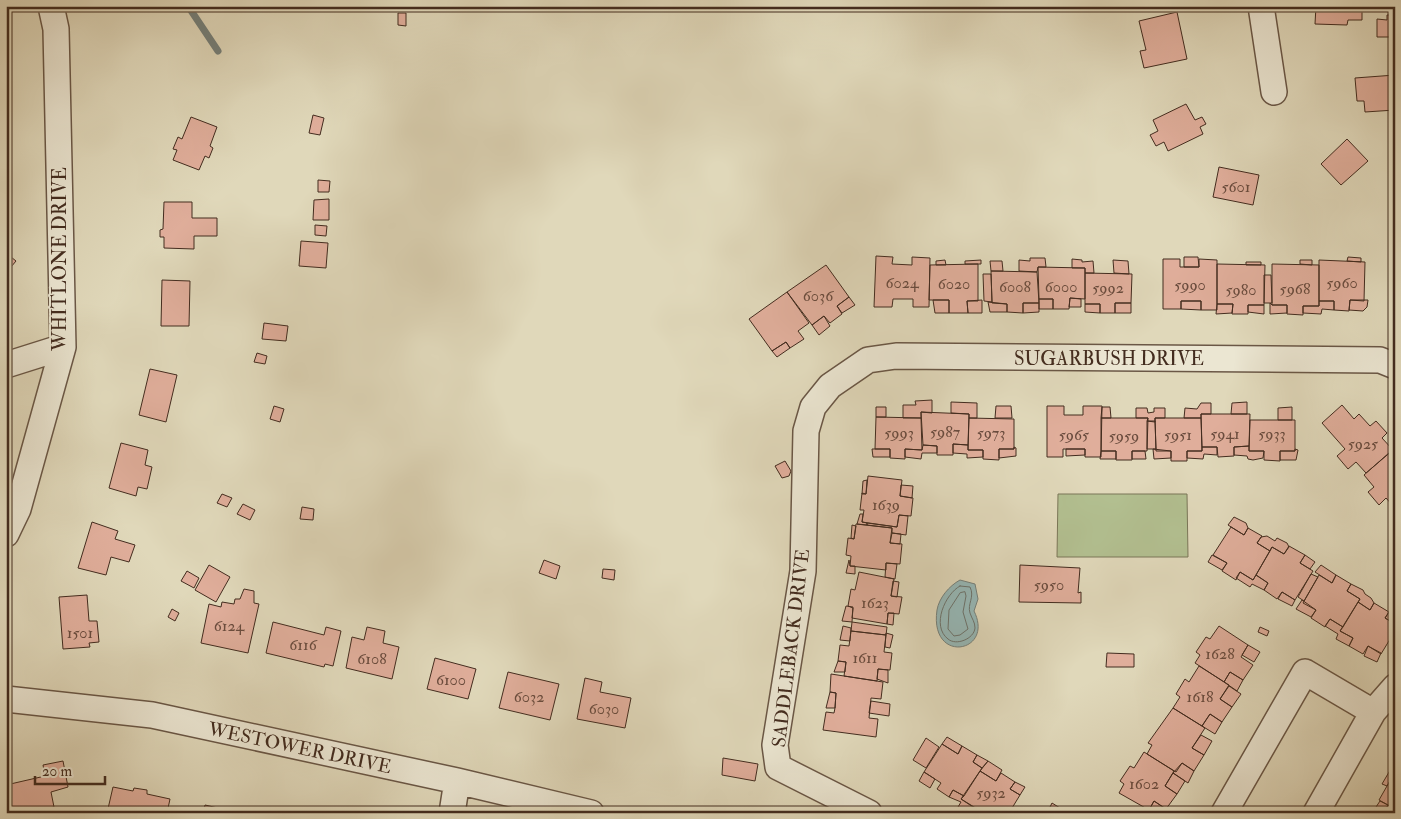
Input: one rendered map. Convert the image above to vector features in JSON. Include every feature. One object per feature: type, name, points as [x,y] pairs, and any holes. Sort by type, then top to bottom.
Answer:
[{"type":"street","name":"WHITLONE DRIVE","points":[[6,534],[18,509],[63,347],[56,29],[51,6]]},
{"type":"street","points":[[1261,6],[1274,92]]},
{"type":"street","points":[[6,365],[63,347]]},
{"type":"street","name":"SUGARBUSH DRIVE","points":[[830,386],[868,360],[896,356],[1380,360],[1395,366]]},
{"type":"street","name":"SADDLEBACK DRIVE","points":[[830,386],[813,407],[806,430],[803,571],[775,745],[778,767],[870,813]]},
{"type":"street","points":[[1224,813],[1305,672],[1373,712]]},
{"type":"street","points":[[1316,813],[1373,712],[1395,687]]},
{"type":"street","name":"WESTOWER DRIVE","points":[[6,699],[152,715],[457,781],[591,813]]},
{"type":"street","points":[[452,813],[457,781]]},
{"type":"green space","points":[[1058,494],[1187,494],[1188,557],[1057,557]]},
{"type":"water","points":[[960,580],[975,584],[978,599],[974,611],[978,625],[976,636],[969,644],[960,647],[951,646],[942,639],[937,628],[937,610],[945,593]]},
{"type":"building","points":[[1316,6],[1362,6],[1362,20],[1348,20],[1347,25],[1315,24]]},
{"type":"building","points":[[1177,12],[1187,59],[1144,68],[1140,51],[1146,50],[1139,21]]},
{"type":"building","points":[[398,13],[406,13],[406,26],[398,25]]},
{"type":"building","points":[[1387,15],[1395,15],[1395,37],[1377,37],[1377,19],[1387,20]]},
{"type":"building","points":[[1395,75],[1395,110],[1365,112],[1364,101],[1357,101],[1355,78]]},
{"type":"building","points":[[1186,104],[1195,120],[1202,117],[1206,124],[1200,127],[1203,134],[1168,151],[1164,142],[1156,146],[1150,135],[1158,131],[1153,120]]},
{"type":"building","points":[[313,115],[324,118],[320,135],[309,133]]},
{"type":"building","points":[[191,117],[217,127],[210,146],[213,148],[209,158],[205,156],[199,170],[173,160],[177,150],[173,149],[178,137],[182,139]]},
{"type":"building","points":[[1347,139],[1368,161],[1341,185],[1321,164]]},
{"type":"building","points":[[1219,167],[1259,175],[1253,205],[1213,197]]},
{"type":"building","points":[[318,180],[330,181],[329,192],[318,192]]},
{"type":"building","points":[[329,199],[329,220],[313,220],[314,200]]},
{"type":"building","points":[[164,202],[192,202],[192,218],[217,218],[217,236],[194,236],[194,249],[164,248],[164,237],[160,237],[160,230],[163,229]]},
{"type":"building","points":[[315,225],[327,226],[326,236],[315,235]]},
{"type":"building","points":[[301,241],[328,243],[326,268],[299,266]]},
{"type":"building","points":[[6,253],[16,261],[6,273]]},
{"type":"building","points":[[876,256],[893,257],[892,264],[912,265],[912,257],[930,258],[929,307],[913,307],[913,299],[893,299],[892,307],[874,307]]},
{"type":"building","points":[[1184,257],[1198,257],[1199,267],[1184,267]]},
{"type":"building","points":[[1348,257],[1361,258],[1361,262],[1347,261]]},
{"type":"building","points":[[1030,258],[1045,258],[1046,267],[1038,267],[1037,272],[1019,271],[1019,260],[1030,261]]},
{"type":"building","points":[[1072,259],[1082,260],[1082,262],[1093,261],[1094,273],[1085,273],[1085,268],[1072,268]]},
{"type":"building","points":[[1163,259],[1180,259],[1180,267],[1199,267],[1199,259],[1217,260],[1217,310],[1201,310],[1201,301],[1181,301],[1181,309],[1163,309]]},
{"type":"building","points":[[945,260],[946,265],[936,265],[936,261]]},
{"type":"building","points":[[981,260],[981,264],[965,264],[965,261]]},
{"type":"building","points":[[1113,260],[1128,261],[1129,274],[1114,273]]},
{"type":"building","points":[[1300,260],[1312,260],[1312,265],[1300,264]]},
{"type":"building","points":[[1319,260],[1365,262],[1364,301],[1350,300],[1349,311],[1334,310],[1334,301],[1319,301]]},
{"type":"building","points":[[990,261],[1002,261],[1003,271],[991,271]]},
{"type":"building","points":[[1246,262],[1261,262],[1261,265],[1246,265]]},
{"type":"building","points":[[978,264],[978,301],[967,301],[968,313],[949,313],[949,300],[929,300],[930,265]]},
{"type":"building","points":[[1217,264],[1265,265],[1264,305],[1248,305],[1248,314],[1232,314],[1233,304],[1217,304]]},
{"type":"building","points":[[1272,264],[1319,265],[1319,306],[1303,306],[1303,315],[1287,314],[1287,305],[1272,305]]},
{"type":"building","points":[[826,265],[849,297],[837,306],[842,314],[830,323],[824,316],[812,325],[787,292]]},
{"type":"building","points":[[1038,267],[1085,268],[1085,299],[1070,298],[1069,309],[1053,309],[1053,299],[1039,299]]},
{"type":"building","points":[[991,271],[1037,272],[1039,303],[1023,303],[1023,313],[1007,312],[1007,304],[992,303]]},
{"type":"building","points":[[1085,273],[1132,274],[1131,303],[1115,303],[1115,313],[1100,313],[1100,304],[1085,304]]},
{"type":"building","points":[[983,274],[991,274],[992,302],[984,301]]},
{"type":"building","points":[[1264,275],[1271,275],[1272,303],[1264,303]]},
{"type":"building","points":[[162,280],[190,281],[189,326],[161,326]]},
{"type":"building","points":[[787,292],[809,323],[798,331],[804,339],[790,348],[786,342],[772,351],[749,319]]},
{"type":"building","points":[[849,297],[855,305],[842,313],[837,306]]},
{"type":"building","points":[[1070,298],[1081,299],[1081,307],[1069,307]]},
{"type":"building","points":[[1039,299],[1053,299],[1053,309],[1039,309]]},
{"type":"building","points":[[933,300],[949,300],[949,313],[935,313]]},
{"type":"building","points":[[982,300],[982,313],[968,313],[967,301]]},
{"type":"building","points":[[1350,300],[1368,300],[1367,307],[1363,311],[1349,310]]},
{"type":"building","points":[[1181,301],[1201,301],[1201,310],[1181,309]]},
{"type":"building","points":[[1319,301],[1334,301],[1334,310],[1322,309],[1321,314],[1303,313],[1303,306],[1319,306]]},
{"type":"building","points":[[988,302],[1007,304],[1007,312],[990,312]]},
{"type":"building","points":[[1023,303],[1039,303],[1039,312],[1023,313]]},
{"type":"building","points":[[1115,303],[1131,303],[1131,313],[1115,313]]},
{"type":"building","points":[[1270,303],[1272,305],[1287,305],[1287,313],[1270,314]]},
{"type":"building","points":[[1085,304],[1100,304],[1100,313],[1085,312]]},
{"type":"building","points":[[1217,304],[1233,304],[1232,313],[1216,314]]},
{"type":"building","points":[[1248,305],[1264,305],[1264,314],[1248,312]]},
{"type":"building","points":[[824,316],[830,326],[819,335],[812,325]]},
{"type":"building","points":[[264,323],[288,326],[286,341],[262,339]]},
{"type":"building","points":[[786,342],[790,348],[777,357],[772,351]]},
{"type":"building","points":[[257,353],[267,356],[265,364],[254,362]]},
{"type":"building","points":[[150,369],[177,375],[166,422],[139,415]]},
{"type":"building","points":[[932,400],[932,413],[921,412],[921,418],[903,418],[903,405],[916,405],[915,401]]},
{"type":"building","points":[[951,402],[977,403],[977,418],[969,418],[969,414],[951,413]]},
{"type":"building","points":[[1247,402],[1247,414],[1231,414],[1232,403]]},
{"type":"building","points":[[1201,403],[1211,403],[1211,414],[1201,414],[1201,418],[1184,418],[1185,408],[1197,409]]},
{"type":"building","points":[[1342,405],[1354,419],[1359,414],[1370,426],[1376,421],[1387,433],[1382,438],[1393,450],[1366,473],[1356,462],[1348,469],[1337,456],[1345,449],[1322,423]]},
{"type":"building","points":[[274,406],[284,409],[280,422],[270,419]]},
{"type":"building","points":[[996,406],[1011,406],[1012,418],[995,418]]},
{"type":"building","points":[[1047,406],[1064,406],[1064,415],[1083,415],[1083,406],[1102,406],[1101,457],[1085,457],[1085,449],[1063,449],[1063,457],[1047,457]]},
{"type":"building","points":[[876,407],[886,407],[886,417],[876,417]]},
{"type":"building","points":[[1102,407],[1110,407],[1111,418],[1101,418]]},
{"type":"building","points":[[1292,407],[1292,420],[1278,420],[1278,408]]},
{"type":"building","points":[[1136,408],[1147,408],[1148,413],[1154,412],[1154,408],[1165,408],[1165,418],[1155,418],[1155,422],[1147,421],[1148,418],[1136,418]]},
{"type":"building","points":[[921,412],[969,414],[968,445],[953,444],[953,455],[937,455],[937,446],[923,445]]},
{"type":"building","points":[[1201,414],[1250,414],[1249,446],[1234,447],[1234,456],[1218,457],[1217,447],[1202,447]]},
{"type":"building","points":[[876,417],[921,418],[922,450],[905,449],[905,459],[890,458],[890,449],[875,449]]},
{"type":"building","points":[[969,418],[1014,419],[1014,449],[999,449],[999,460],[983,459],[983,450],[968,450]]},
{"type":"building","points":[[1101,418],[1148,418],[1147,451],[1132,451],[1132,460],[1116,460],[1116,451],[1101,451]]},
{"type":"building","points":[[1155,418],[1201,418],[1202,451],[1187,451],[1187,461],[1171,461],[1171,451],[1156,451]]},
{"type":"building","points":[[1250,420],[1295,420],[1295,451],[1280,451],[1280,461],[1264,460],[1264,451],[1249,451]]},
{"type":"building","points":[[1147,421],[1155,421],[1156,449],[1147,449]]},
{"type":"building","points":[[121,443],[148,450],[145,465],[152,467],[147,489],[138,487],[136,496],[109,488]]},
{"type":"building","points":[[953,444],[968,445],[968,450],[983,450],[983,457],[967,458],[967,454],[953,453]]},
{"type":"building","points":[[923,445],[937,446],[937,453],[922,453],[921,459],[905,457],[905,449],[922,450]]},
{"type":"building","points":[[1249,446],[1249,451],[1264,451],[1263,458],[1253,460],[1248,459],[1247,456],[1234,455],[1234,447]]},
{"type":"building","points":[[1014,447],[1016,448],[1016,456],[999,458],[999,449],[1014,449]]},
{"type":"building","points":[[1202,447],[1217,447],[1217,455],[1204,454],[1203,459],[1187,458],[1187,451],[1202,451]]},
{"type":"building","points":[[872,449],[890,449],[890,457],[873,457]]},
{"type":"building","points":[[1066,449],[1085,449],[1085,455],[1066,456]]},
{"type":"building","points":[[1153,449],[1171,451],[1171,458],[1154,459]]},
{"type":"building","points":[[1295,449],[1298,450],[1296,460],[1280,460],[1280,451],[1295,451]]},
{"type":"building","points":[[1101,451],[1116,451],[1116,459],[1100,459]]},
{"type":"building","points":[[1132,451],[1145,451],[1146,459],[1132,459]]},
{"type":"building","points":[[1390,452],[1395,458],[1395,508],[1386,498],[1379,505],[1368,492],[1374,487],[1364,475]]},
{"type":"building","points":[[785,461],[791,471],[789,476],[782,478],[775,466]]},
{"type":"building","points":[[868,476],[902,480],[900,496],[913,498],[911,516],[899,515],[897,527],[862,522],[864,510],[860,510],[862,493],[866,494]]},
{"type":"building","points":[[867,480],[866,494],[862,494],[863,481]]},
{"type":"building","points":[[901,485],[913,486],[912,498],[900,496]]},
{"type":"building","points":[[222,494],[232,498],[227,507],[217,503]]},
{"type":"building","points":[[243,504],[255,510],[250,520],[237,514]]},
{"type":"building","points":[[302,507],[314,509],[313,520],[300,519]]},
{"type":"building","points":[[860,514],[863,514],[862,522],[867,523],[867,525],[857,524]]},
{"type":"building","points":[[899,515],[908,516],[906,535],[892,533],[892,528],[867,525],[867,523],[897,527]]},
{"type":"building","points":[[1234,517],[1246,523],[1248,528],[1244,535],[1228,525]]},
{"type":"building","points":[[92,522],[118,531],[115,539],[135,545],[129,562],[111,557],[106,575],[78,568]]},
{"type":"building","points":[[856,524],[892,528],[890,543],[902,544],[900,564],[886,563],[886,570],[850,566],[851,556],[846,555],[848,538],[854,539]]},
{"type":"building","points":[[852,525],[856,526],[854,539],[851,538]]},
{"type":"building","points":[[1231,527],[1244,535],[1248,528],[1262,536],[1257,543],[1270,551],[1253,580],[1240,572],[1236,580],[1222,571],[1227,563],[1213,555]]},
{"type":"building","points":[[892,533],[901,534],[900,544],[890,543]]},
{"type":"building","points":[[1267,536],[1275,541],[1277,538],[1287,543],[1289,547],[1284,554],[1272,547],[1270,551],[1257,543],[1261,537]]},
{"type":"building","points":[[1289,546],[1305,555],[1300,563],[1313,571],[1295,600],[1282,592],[1277,599],[1264,590],[1268,583],[1256,575],[1272,547],[1284,554]]},
{"type":"building","points":[[1212,555],[1227,563],[1222,570],[1208,562]]},
{"type":"building","points":[[1305,555],[1315,562],[1310,569],[1300,563]]},
{"type":"building","points":[[544,560],[560,566],[556,579],[539,573]]},
{"type":"building","points":[[849,560],[850,566],[855,566],[855,574],[846,573]]},
{"type":"building","points":[[886,563],[897,564],[895,579],[885,577]]},
{"type":"building","points":[[209,565],[230,577],[216,602],[195,590]]},
{"type":"building","points":[[1020,565],[1080,568],[1078,593],[1081,592],[1081,603],[1019,602]]},
{"type":"building","points":[[1321,565],[1336,575],[1332,583],[1315,572]]},
{"type":"building","points":[[603,569],[615,570],[614,580],[602,578]]},
{"type":"building","points":[[187,571],[199,578],[194,588],[181,581]]},
{"type":"building","points":[[859,572],[894,579],[891,596],[902,597],[899,614],[888,613],[887,624],[852,618],[853,608],[848,606],[851,589],[855,590]]},
{"type":"building","points":[[1240,572],[1253,580],[1256,575],[1268,583],[1264,590],[1252,584],[1250,587],[1236,578]]},
{"type":"building","points":[[1311,574],[1318,577],[1304,601],[1298,597]]},
{"type":"building","points":[[1319,575],[1332,583],[1336,575],[1351,584],[1347,591],[1360,599],[1343,627],[1330,619],[1325,627],[1311,618],[1316,610],[1303,603]]},
{"type":"building","points":[[893,581],[899,582],[897,597],[891,596]]},
{"type":"building","points":[[1351,584],[1363,590],[1371,598],[1374,603],[1370,610],[1358,602],[1360,599],[1347,591]]},
{"type":"building","points":[[244,589],[254,591],[254,603],[259,604],[248,653],[201,643],[209,604],[221,607],[222,602],[234,604],[235,599],[240,599]]},
{"type":"building","points":[[1282,592],[1295,600],[1292,606],[1278,599]]},
{"type":"building","points":[[87,595],[89,621],[97,621],[99,642],[89,643],[90,647],[63,649],[59,597]]},
{"type":"building","points":[[1302,600],[1316,610],[1311,617],[1296,609]]},
{"type":"building","points":[[1358,602],[1370,610],[1374,603],[1389,612],[1385,618],[1395,624],[1395,631],[1381,654],[1368,646],[1363,654],[1349,646],[1353,638],[1340,631]]},
{"type":"building","points":[[846,606],[853,607],[852,622],[842,621]]},
{"type":"building","points":[[172,609],[179,613],[175,621],[168,617]]},
{"type":"building","points":[[1389,612],[1395,614],[1395,624],[1385,618]]},
{"type":"building","points":[[888,613],[894,613],[893,625],[887,624]]},
{"type":"building","points":[[1330,619],[1343,627],[1340,631],[1353,638],[1349,646],[1336,639],[1338,634],[1325,626]]},
{"type":"building","points":[[273,622],[324,635],[326,627],[341,631],[333,666],[325,664],[324,667],[266,653]]},
{"type":"building","points":[[852,622],[887,627],[886,635],[851,631]]},
{"type":"building","points":[[843,626],[851,628],[850,641],[840,640]]},
{"type":"building","points":[[1219,626],[1248,645],[1241,657],[1253,665],[1243,680],[1230,672],[1224,682],[1195,663],[1200,655],[1196,652],[1206,637],[1210,639]]},
{"type":"building","points":[[367,627],[385,631],[383,643],[399,647],[392,679],[346,668],[352,637],[364,640]]},
{"type":"building","points":[[1260,627],[1269,631],[1267,636],[1258,632]]},
{"type":"building","points":[[851,631],[886,635],[884,652],[892,653],[890,670],[878,669],[877,681],[844,676],[846,662],[838,661],[840,645],[849,646]]},
{"type":"building","points":[[886,633],[893,635],[890,648],[885,647]]},
{"type":"building","points":[[1248,645],[1260,652],[1254,662],[1242,655]]},
{"type":"building","points":[[1368,646],[1381,653],[1377,662],[1364,656]]},
{"type":"building","points":[[1107,653],[1134,654],[1134,667],[1106,667]]},
{"type":"building","points":[[435,658],[476,669],[468,699],[427,689]]},
{"type":"building","points":[[838,661],[846,662],[845,672],[834,672]]},
{"type":"building","points":[[1199,666],[1229,685],[1220,699],[1232,707],[1222,722],[1210,714],[1202,726],[1173,708],[1180,697],[1176,694],[1185,679],[1189,682]]},
{"type":"building","points":[[878,669],[888,670],[888,683],[877,679]]},
{"type":"building","points":[[508,672],[559,684],[550,720],[499,708]]},
{"type":"building","points":[[1230,672],[1243,680],[1237,691],[1224,682]]},
{"type":"building","points":[[831,674],[883,682],[881,699],[871,698],[869,718],[878,719],[876,737],[823,730],[826,712],[834,713],[835,708],[836,693],[830,692]]},
{"type":"building","points":[[585,678],[602,682],[600,692],[631,698],[625,728],[577,719]]},
{"type":"building","points":[[1229,686],[1241,694],[1232,707],[1220,699]]},
{"type":"building","points":[[830,692],[836,693],[835,708],[826,708]]},
{"type":"building","points":[[871,701],[890,704],[889,716],[869,713]]},
{"type":"building","points":[[1173,708],[1205,728],[1192,748],[1204,755],[1194,771],[1182,763],[1176,772],[1147,754],[1152,745],[1148,743]]},
{"type":"building","points":[[1210,714],[1222,722],[1215,734],[1202,726]]},
{"type":"building","points":[[1201,735],[1212,741],[1204,755],[1192,748]]},
{"type":"building","points":[[947,737],[962,746],[958,754],[942,744]]},
{"type":"building","points":[[926,738],[939,747],[926,768],[913,760]]},
{"type":"building","points":[[942,744],[958,754],[962,746],[977,755],[973,762],[982,768],[964,796],[953,790],[949,797],[937,789],[941,783],[924,772]]},
{"type":"building","points":[[1144,752],[1174,771],[1165,786],[1177,794],[1166,809],[1154,801],[1149,810],[1119,793],[1124,784],[1120,781],[1130,766],[1134,768]]},
{"type":"building","points":[[977,755],[988,761],[982,768],[973,762]]},
{"type":"building","points":[[723,758],[758,764],[755,781],[722,775]]},
{"type":"building","points":[[63,761],[68,787],[51,792],[54,807],[27,813],[6,813],[6,785],[45,776],[43,765]]},
{"type":"building","points":[[988,761],[1002,770],[996,781],[980,771]]},
{"type":"building","points":[[1182,763],[1194,771],[1188,783],[1173,773]]},
{"type":"building","points":[[1392,767],[1395,772],[1387,786],[1382,784]]},
{"type":"building","points":[[980,771],[996,781],[1001,773],[1015,782],[1010,789],[1020,795],[1009,813],[978,813],[979,810],[961,799]]},
{"type":"building","points":[[924,772],[935,779],[930,788],[919,781]]},
{"type":"building","points":[[1395,772],[1395,809],[1379,800]]},
{"type":"building","points":[[1173,773],[1185,781],[1177,794],[1165,786]]},
{"type":"building","points":[[1015,782],[1025,787],[1020,795],[1010,789]]},
{"type":"building","points":[[113,787],[133,791],[134,788],[147,790],[147,794],[170,799],[167,813],[107,813]]},
{"type":"building","points":[[953,790],[964,796],[961,799],[973,807],[970,813],[958,807],[961,802],[949,797]]},
{"type":"building","points":[[1154,801],[1166,809],[1164,813],[1152,813],[1149,810]]},
{"type":"building","points":[[1380,801],[1388,805],[1384,813],[1374,810]]},
{"type":"building","points":[[1052,803],[1068,813],[1052,813],[1048,811]]},
{"type":"building","points":[[205,805],[231,811],[231,808],[254,813],[203,813]]},
{"type":"building","points":[[1388,805],[1395,809],[1395,813],[1384,813]]},
{"type":"waterway","points":[[188,6],[218,51]]}]
